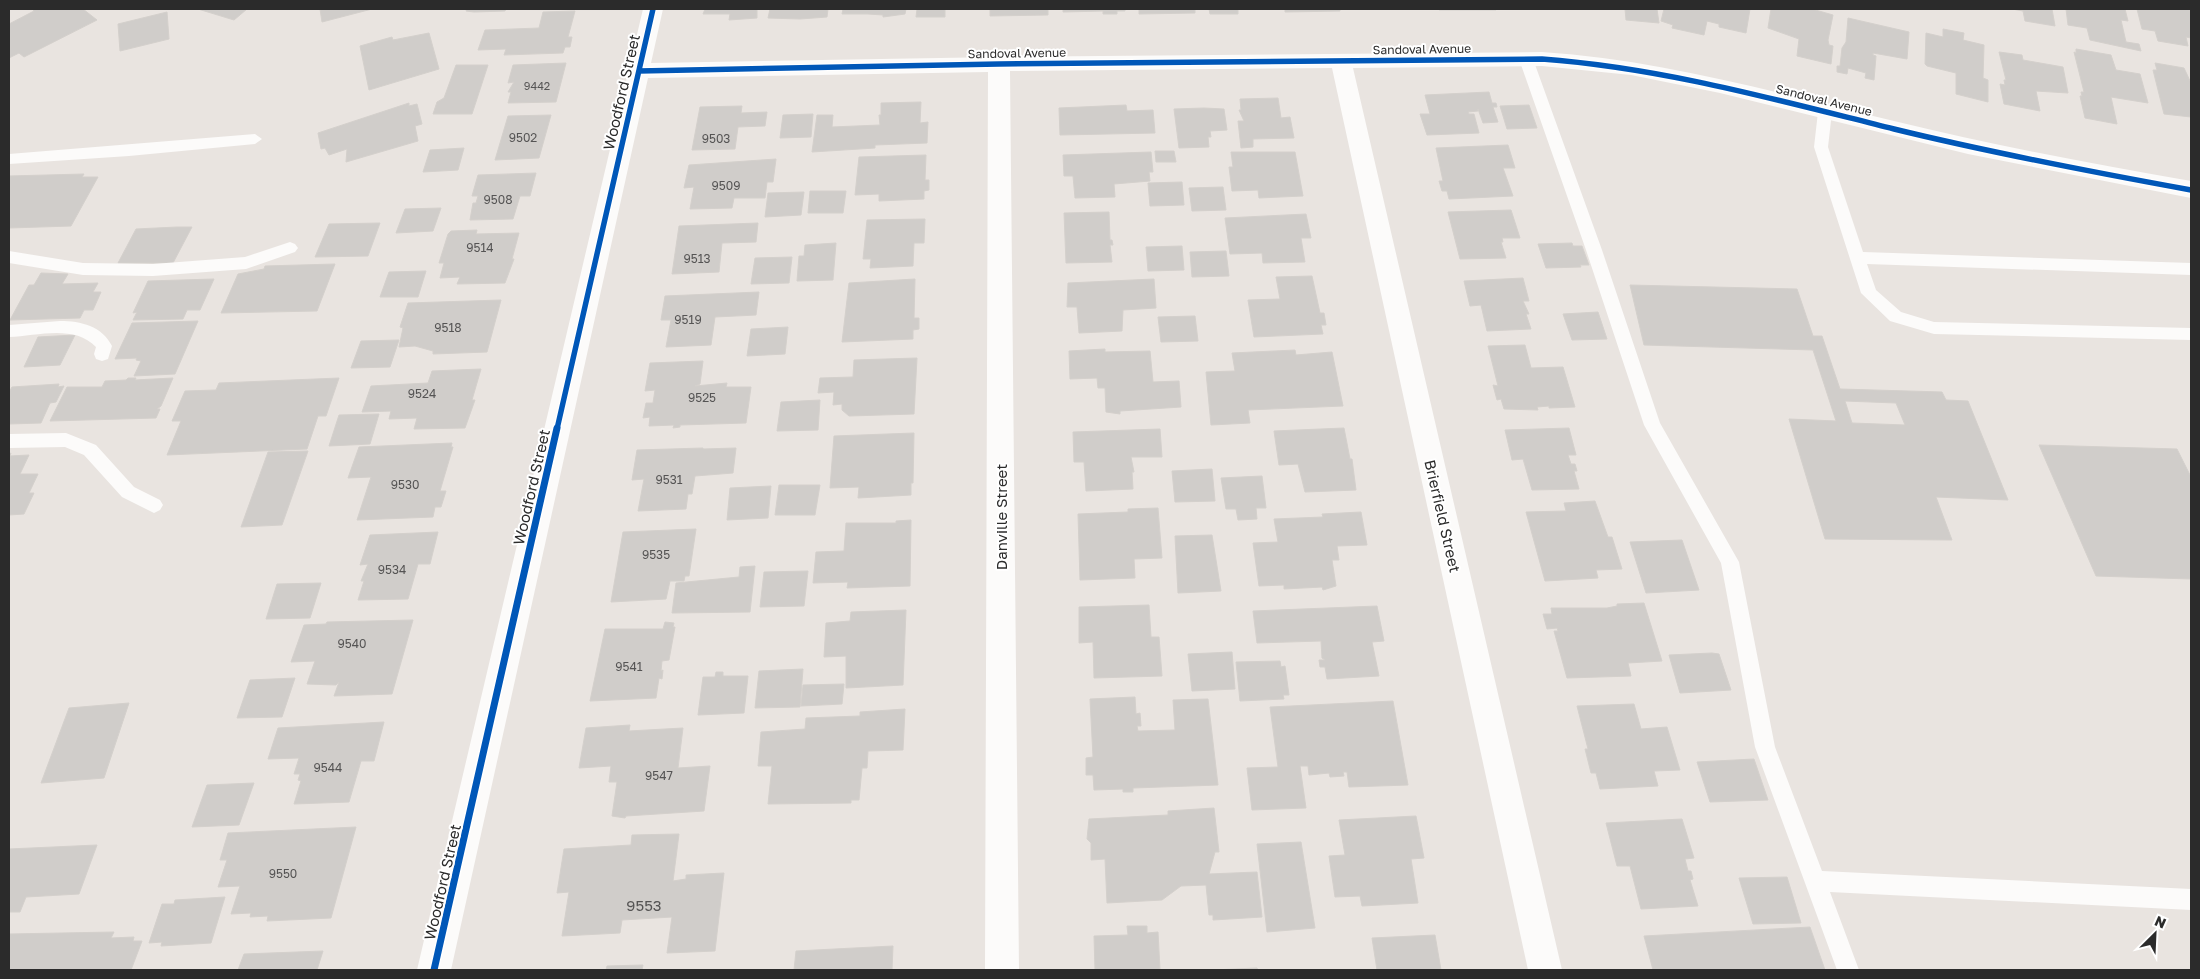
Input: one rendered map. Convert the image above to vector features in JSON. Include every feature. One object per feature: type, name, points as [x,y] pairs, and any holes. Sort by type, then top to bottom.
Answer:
[{"type":"street","name":"Woodford Street","points":[[434,970],[653,9]]},
{"type":"street","name":"Sandoval Avenue","points":[[639,71],[999,64],[1526,59],[1588,61],[1672,74],[2011,156],[2191,190]]},
{"type":"street","name":"Brierfield Street","points":[[1341,62],[1545,970]]},
{"type":"street","name":"Danville Street","points":[[999,64],[1002,970]]},
{"type":"lane","points":[[1526,59],[1652,425],[1730,562],[1766,747],[1848,970]]},
{"type":"lane","points":[[1825,112],[1821,147],[1869,293],[1896,318],[1934,328],[2191,334]]},
{"type":"lane","points":[[9,160],[255,139]]},
{"type":"lane","points":[[9,257],[83,269],[153,270],[246,263],[290,248]]},
{"type":"lane","points":[[1857,258],[2191,269]]},
{"type":"lane","points":[[9,331],[62,328],[85,330],[96,337],[104,346],[102,354]]},
{"type":"lane","points":[[9,441],[66,440],[90,450],[128,492],[154,505]]},
{"type":"lane","points":[[1815,881],[2191,900]]},
{"type":"building","points":[[32,9],[83,9],[97,20],[24,57],[19,53],[9,58],[9,24],[34,11]]},
{"type":"building","points":[[198,9],[247,9],[234,20]]},
{"type":"building","points":[[320,9],[372,9],[322,22]]},
{"type":"building","points":[[467,9],[506,9],[505,11],[474,12],[466,11]]},
{"type":"building","points":[[705,9],[757,9],[757,18],[729,20],[730,14],[703,14]]},
{"type":"building","points":[[770,9],[828,9],[827,17],[800,19],[768,18]]},
{"type":"building","points":[[843,9],[906,9],[905,14],[883,17],[883,15],[842,14]]},
{"type":"building","points":[[917,9],[945,9],[945,17],[916,17]]},
{"type":"building","points":[[990,9],[1048,9],[1048,15],[990,16]]},
{"type":"building","points":[[1063,9],[1125,9],[1125,11],[1117,11],[1117,14],[1103,14],[1103,11],[1063,12]]},
{"type":"building","points":[[1139,9],[1195,9],[1195,13],[1139,14]]},
{"type":"building","points":[[1209,9],[1238,9],[1238,14],[1210,14]]},
{"type":"building","points":[[1285,9],[1340,9],[1340,11],[1285,12]]},
{"type":"building","points":[[1496,9],[1496,10],[1439,10]]},
{"type":"building","points":[[1625,9],[1657,9],[1659,23],[1626,20]]},
{"type":"building","points":[[1664,9],[1750,9],[1746,33],[1719,27],[1719,24],[1707,21],[1704,35],[1672,28],[1673,25],[1661,21]]},
{"type":"building","points":[[1771,9],[1812,9],[1833,15],[1828,40],[1829,45],[1833,46],[1831,64],[1797,56],[1799,39],[1768,28]]},
{"type":"building","points":[[2012,9],[2052,9],[2055,26],[2025,21],[2023,11]]},
{"type":"building","points":[[2066,9],[2125,9],[2128,21],[2121,20],[2126,42],[2139,44],[2141,51],[2090,40],[2087,28],[2068,25]]},
{"type":"building","points":[[2137,9],[2191,9],[2191,38],[2186,37],[2188,46],[2158,41],[2155,31],[2142,29]]},
{"type":"building","points":[[575,11],[568,37],[572,37],[570,47],[565,47],[563,53],[504,55],[506,49],[478,50],[485,30],[539,28],[543,12]]},
{"type":"building","points":[[167,12],[169,39],[120,51],[118,24]]},
{"type":"building","points":[[1848,18],[1909,32],[1907,59],[1873,53],[1876,56],[1874,80],[1865,78],[1866,73],[1848,68],[1847,74],[1837,72],[1837,66],[1840,66],[1842,48],[1846,42]]},
{"type":"building","points":[[1943,29],[1964,33],[1963,40],[1984,45],[1983,78],[1988,80],[1988,102],[1956,94],[1956,73],[1925,64],[1926,33],[1943,37]]},
{"type":"building","points":[[429,33],[439,69],[369,90],[360,46],[392,37],[393,40]]},
{"type":"building","points":[[2076,49],[2111,55],[2116,70],[2140,74],[2148,103],[2111,97],[2117,124],[2085,118],[2080,96],[2082,96],[2081,92],[2084,92],[2074,52],[2076,53]]},
{"type":"building","points":[[1999,52],[2022,55],[2023,60],[2063,67],[2068,93],[2036,91],[2040,111],[2004,104],[2000,84],[2005,85],[2004,80],[2006,80]]},
{"type":"building","points":[[566,63],[556,102],[508,103],[511,92],[508,92],[514,82],[508,83],[513,65]]},
{"type":"building","points":[[2155,63],[2184,68],[2191,83],[2191,117],[2164,114],[2153,70],[2157,70]]},
{"type":"building","points":[[456,65],[488,65],[472,114],[433,114],[437,102],[444,98]]},
{"type":"building","points":[[1489,92],[1492,103],[1496,103],[1497,107],[1493,107],[1498,122],[1483,123],[1478,109],[1478,111],[1468,112],[1469,114],[1474,114],[1479,133],[1427,135],[1420,114],[1430,114],[1425,95]]},
{"type":"building","points":[[1278,98],[1281,118],[1290,117],[1294,138],[1253,139],[1253,147],[1241,148],[1238,121],[1244,121],[1239,110],[1241,110],[1240,99]]},
{"type":"building","points":[[921,102],[920,123],[928,122],[927,143],[875,145],[875,148],[812,152],[817,115],[833,115],[832,127],[880,125],[881,103]]},
{"type":"building","points":[[409,103],[409,106],[417,104],[422,124],[415,126],[418,141],[346,162],[347,149],[329,155],[325,148],[321,149],[318,133]]},
{"type":"building","points":[[1126,105],[1127,111],[1153,110],[1155,133],[1060,135],[1059,108]]},
{"type":"building","points":[[1529,105],[1537,128],[1507,129],[1500,106]]},
{"type":"building","points":[[742,106],[741,113],[767,112],[765,126],[738,127],[735,149],[692,150],[700,107]]},
{"type":"building","points":[[1174,109],[1224,109],[1227,130],[1210,131],[1211,137],[1208,137],[1209,147],[1179,148]]},
{"type":"building","points":[[813,114],[811,137],[780,138],[783,115]]},
{"type":"building","points":[[551,115],[539,158],[495,160],[508,116]]},
{"type":"building","points":[[1508,145],[1515,168],[1503,168],[1513,196],[1449,199],[1447,191],[1442,191],[1439,181],[1443,181],[1436,148]]},
{"type":"building","points":[[464,148],[458,170],[423,172],[430,150]]},
{"type":"building","points":[[1155,151],[1174,151],[1176,162],[1156,162]]},
{"type":"building","points":[[1151,152],[1153,172],[1149,172],[1150,181],[1114,184],[1115,197],[1075,198],[1073,176],[1064,176],[1063,155]]},
{"type":"building","points":[[1231,152],[1295,152],[1303,196],[1259,198],[1258,190],[1232,191],[1229,167],[1233,167]]},
{"type":"building","points":[[926,155],[925,180],[929,180],[929,190],[924,191],[924,199],[879,201],[879,194],[855,195],[859,157]]},
{"type":"building","points":[[776,159],[773,182],[767,182],[765,198],[734,198],[732,208],[690,209],[694,187],[684,188],[689,165]]},
{"type":"building","points":[[536,173],[530,196],[520,196],[513,219],[470,220],[473,203],[476,203],[478,196],[472,196],[478,175]]},
{"type":"building","points":[[84,174],[82,177],[98,177],[71,226],[9,228],[9,176]]},
{"type":"building","points":[[1182,182],[1184,205],[1150,206],[1148,183]]},
{"type":"building","points":[[1223,187],[1226,210],[1192,211],[1189,188]]},
{"type":"building","points":[[810,191],[846,191],[843,213],[808,213]]},
{"type":"building","points":[[804,192],[801,215],[765,217],[768,193]]},
{"type":"building","points":[[441,208],[433,231],[396,233],[405,209]]},
{"type":"building","points":[[1511,210],[1520,238],[1502,238],[1503,242],[1501,242],[1506,258],[1460,259],[1448,212]]},
{"type":"building","points":[[1109,212],[1110,240],[1112,240],[1113,245],[1110,245],[1112,262],[1066,263],[1064,213]]},
{"type":"building","points":[[1306,214],[1311,238],[1301,238],[1305,262],[1263,263],[1262,253],[1230,254],[1225,218]]},
{"type":"building","points":[[925,219],[924,243],[914,243],[913,266],[870,268],[871,259],[863,259],[867,220]]},
{"type":"building","points":[[380,223],[368,256],[315,257],[329,224]]},
{"type":"building","points":[[758,223],[756,242],[722,243],[719,272],[672,274],[679,226]]},
{"type":"building","points":[[192,227],[173,263],[118,263],[136,229]]},
{"type":"building","points":[[477,230],[476,234],[519,233],[512,259],[514,259],[505,283],[457,284],[460,277],[440,278],[444,263],[439,263],[448,234],[451,231]]},
{"type":"building","points":[[836,243],[833,280],[797,281],[799,256],[804,256],[805,245]]},
{"type":"building","points":[[1572,243],[1573,246],[1582,246],[1589,265],[1546,268],[1538,244]]},
{"type":"building","points":[[1182,246],[1184,270],[1148,271],[1146,247]]},
{"type":"building","points":[[1226,251],[1229,276],[1192,277],[1190,252]]},
{"type":"building","points":[[792,257],[789,283],[751,284],[755,258]]},
{"type":"building","points":[[335,264],[317,311],[221,313],[238,274],[264,269],[265,266]]},
{"type":"building","points":[[426,271],[418,297],[380,297],[389,272]]},
{"type":"building","points":[[41,273],[68,274],[62,284],[98,283],[93,292],[101,292],[93,310],[84,310],[80,318],[10,320],[29,285],[34,285]]},
{"type":"building","points":[[1312,276],[1320,313],[1324,313],[1326,325],[1321,325],[1323,334],[1254,337],[1248,300],[1280,299],[1276,277]]},
{"type":"building","points":[[1523,278],[1529,301],[1523,301],[1529,314],[1526,314],[1531,329],[1487,331],[1481,305],[1470,306],[1464,281]]},
{"type":"building","points":[[214,279],[200,310],[187,310],[183,319],[133,320],[137,312],[133,313],[148,281]]},
{"type":"building","points":[[915,279],[914,318],[919,318],[919,329],[913,330],[913,339],[842,342],[849,283]]},
{"type":"building","points":[[1154,279],[1156,308],[1123,310],[1122,331],[1079,333],[1077,307],[1067,307],[1068,283]]},
{"type":"building","points":[[1630,285],[1797,289],[1813,336],[1822,336],[1840,389],[1942,392],[1946,400],[1968,401],[2008,500],[1936,497],[1952,540],[1825,539],[1789,419],[1836,421],[1813,350],[1644,345]],"holes":[[[1845,401],[1896,403],[1905,425],[1852,423]]]},
{"type":"building","points":[[759,292],[756,315],[715,317],[711,345],[666,347],[671,320],[661,320],[665,296]]},
{"type":"building","points":[[501,300],[487,352],[433,354],[433,351],[415,346],[399,347],[403,328],[400,327],[408,303]]},
{"type":"building","points":[[1598,312],[1607,339],[1572,340],[1563,314]]},
{"type":"building","points":[[1195,316],[1198,341],[1161,342],[1158,317]]},
{"type":"building","points":[[198,321],[175,374],[134,376],[141,361],[136,360],[137,358],[115,359],[132,323]]},
{"type":"building","points":[[788,327],[785,354],[747,356],[751,329]]},
{"type":"building","points":[[75,335],[60,365],[24,367],[38,337]]},
{"type":"building","points":[[399,340],[390,367],[351,368],[361,341]]},
{"type":"building","points":[[1525,345],[1531,368],[1563,367],[1575,407],[1537,407],[1538,410],[1504,409],[1501,399],[1497,400],[1493,385],[1498,386],[1488,346]]},
{"type":"building","points":[[1105,349],[1105,352],[1150,351],[1153,382],[1179,381],[1181,407],[1120,411],[1120,414],[1106,412],[1105,388],[1098,388],[1097,378],[1070,379],[1069,351]]},
{"type":"building","points":[[1295,350],[1296,355],[1332,352],[1343,406],[1248,410],[1250,423],[1211,425],[1206,372],[1235,371],[1232,353]]},
{"type":"building","points":[[917,358],[914,414],[849,416],[842,410],[842,404],[833,405],[834,392],[818,393],[820,378],[853,377],[854,360]]},
{"type":"building","points":[[703,361],[700,384],[695,386],[727,383],[726,387],[751,387],[746,423],[680,425],[680,427],[673,428],[674,425],[649,426],[650,417],[643,418],[646,403],[653,403],[655,390],[645,391],[650,363]]},
{"type":"building","points":[[481,369],[472,400],[475,400],[465,428],[414,429],[417,418],[389,419],[391,411],[362,412],[371,386],[428,383],[432,371]]},
{"type":"building","points":[[128,378],[136,378],[135,380],[173,378],[161,406],[157,409],[160,409],[156,418],[50,421],[67,387],[102,387],[105,381],[126,380]]},
{"type":"building","points":[[339,378],[326,416],[318,416],[307,449],[167,455],[181,421],[172,421],[185,391],[216,390],[219,383]]},
{"type":"building","points":[[59,384],[58,387],[64,386],[56,402],[50,403],[41,423],[9,424],[9,392],[12,387]]},
{"type":"building","points":[[820,400],[818,430],[777,431],[781,402]]},
{"type":"building","points":[[379,414],[370,444],[329,446],[339,415]]},
{"type":"building","points":[[1344,428],[1350,459],[1352,459],[1356,490],[1305,492],[1298,464],[1279,465],[1274,431]]},
{"type":"building","points":[[1569,428],[1576,455],[1568,455],[1571,464],[1575,464],[1577,471],[1574,471],[1579,489],[1532,490],[1523,459],[1512,460],[1505,430]]},
{"type":"building","points":[[1160,429],[1162,457],[1131,457],[1134,472],[1132,472],[1133,489],[1086,491],[1084,462],[1074,462],[1073,432]]},
{"type":"building","points":[[914,433],[911,495],[858,498],[859,487],[830,488],[834,436]]},
{"type":"building","points":[[452,443],[451,447],[453,447],[440,491],[446,491],[441,507],[435,507],[433,517],[357,520],[371,477],[348,478],[359,447]]},
{"type":"building","points":[[2039,445],[2177,449],[2191,477],[2191,579],[2096,576]]},
{"type":"building","points":[[736,448],[733,473],[695,476],[692,494],[688,494],[686,509],[638,511],[644,479],[632,480],[637,450]]},
{"type":"building","points":[[308,451],[282,525],[241,527],[268,452]]},
{"type":"building","points":[[11,453],[10,456],[29,455],[20,474],[38,474],[29,493],[34,493],[24,514],[9,515],[9,454]]},
{"type":"building","points":[[1212,469],[1215,501],[1175,502],[1172,471]]},
{"type":"building","points":[[1262,476],[1266,508],[1256,508],[1257,519],[1238,520],[1236,509],[1226,509],[1221,478]]},
{"type":"building","points":[[779,485],[820,485],[815,515],[775,515]]},
{"type":"building","points":[[771,486],[768,518],[727,520],[730,488]]},
{"type":"building","points":[[1595,501],[1608,537],[1612,537],[1622,569],[1596,570],[1598,578],[1545,581],[1526,512],[1566,511],[1564,503]]},
{"type":"building","points":[[1158,508],[1162,558],[1134,559],[1135,578],[1080,580],[1078,514],[1128,512],[1128,509]]},
{"type":"building","points":[[1361,512],[1367,545],[1337,546],[1339,560],[1332,560],[1336,586],[1323,590],[1322,587],[1284,589],[1284,585],[1259,586],[1253,543],[1278,542],[1274,519],[1323,517],[1322,514]]},
{"type":"building","points":[[911,520],[910,586],[847,588],[848,582],[813,583],[816,552],[844,551],[846,523],[896,523],[896,521]]},
{"type":"building","points":[[696,529],[689,576],[685,576],[684,581],[670,581],[666,599],[611,602],[623,532]]},
{"type":"building","points":[[438,532],[430,564],[418,564],[408,599],[358,600],[364,581],[361,581],[368,564],[360,565],[370,535]]},
{"type":"building","points":[[1212,535],[1221,591],[1178,593],[1175,536]]},
{"type":"building","points":[[1682,540],[1699,590],[1646,593],[1630,542]]},
{"type":"building","points":[[755,566],[750,612],[672,613],[676,583],[739,577],[740,567]]},
{"type":"building","points":[[808,571],[804,606],[760,607],[764,572]]},
{"type":"building","points":[[321,583],[310,618],[266,619],[277,584]]},
{"type":"building","points":[[1644,603],[1662,661],[1628,663],[1631,676],[1567,678],[1554,631],[1558,631],[1557,628],[1547,629],[1543,614],[1552,614],[1551,608],[1607,608],[1617,606],[1617,604]]},
{"type":"building","points":[[1149,605],[1151,637],[1159,637],[1162,676],[1094,678],[1093,642],[1079,643],[1079,607]]},
{"type":"building","points":[[1377,606],[1384,641],[1372,642],[1379,676],[1327,679],[1325,667],[1320,667],[1319,660],[1325,660],[1322,658],[1321,641],[1257,643],[1253,611]]},
{"type":"building","points":[[906,610],[903,685],[846,688],[846,656],[824,657],[826,623],[850,621],[851,612]]},
{"type":"building","points":[[413,620],[392,694],[334,696],[339,682],[336,685],[307,684],[315,661],[291,662],[304,625],[326,624],[327,622]]},
{"type":"building","points":[[665,622],[674,623],[673,627],[675,627],[669,660],[662,661],[662,679],[659,678],[656,698],[590,701],[605,629],[663,629]]},
{"type":"building","points":[[1232,652],[1235,689],[1192,691],[1188,654]]},
{"type":"building","points":[[1719,654],[1731,690],[1680,693],[1669,655]]},
{"type":"building","points":[[1280,661],[1281,667],[1285,666],[1289,695],[1283,695],[1284,699],[1240,701],[1236,662]]},
{"type":"building","points":[[803,669],[800,707],[755,708],[759,671]]},
{"type":"building","points":[[716,672],[723,672],[723,676],[748,676],[744,713],[698,715],[703,677],[715,677]]},
{"type":"building","points":[[295,678],[282,717],[237,718],[250,680]]},
{"type":"building","points":[[844,684],[842,704],[801,706],[803,685]]},
{"type":"building","points":[[1135,697],[1136,714],[1140,713],[1141,726],[1137,726],[1138,731],[1175,730],[1173,700],[1208,699],[1218,785],[1133,788],[1133,792],[1123,792],[1123,789],[1094,790],[1093,775],[1086,775],[1086,758],[1093,757],[1090,699]]},
{"type":"building","points":[[1393,701],[1408,785],[1349,787],[1347,772],[1343,772],[1344,776],[1330,777],[1329,773],[1309,775],[1308,766],[1300,766],[1306,808],[1252,810],[1247,768],[1278,767],[1270,707]]},
{"type":"building","points":[[129,703],[104,778],[41,783],[69,708]]},
{"type":"building","points":[[1634,704],[1641,729],[1667,727],[1680,770],[1654,771],[1658,786],[1600,789],[1596,773],[1591,773],[1585,749],[1588,749],[1577,706]]},
{"type":"building","points":[[905,709],[903,750],[868,751],[867,768],[862,768],[859,800],[851,800],[851,803],[768,804],[772,766],[758,766],[761,732],[805,729],[806,718],[860,716],[860,712]]},
{"type":"building","points":[[384,722],[374,761],[361,761],[349,802],[294,804],[301,781],[298,780],[300,774],[294,774],[299,758],[268,759],[278,728]]},
{"type":"building","points":[[630,725],[629,731],[683,728],[678,768],[710,766],[704,811],[626,816],[625,818],[612,816],[617,782],[609,782],[611,766],[579,768],[586,728]]},
{"type":"building","points":[[1754,759],[1768,800],[1710,802],[1697,762]]},
{"type":"building","points":[[254,783],[239,825],[192,827],[207,785]]},
{"type":"building","points":[[1214,808],[1219,852],[1215,852],[1209,874],[1257,872],[1262,917],[1213,920],[1213,915],[1209,915],[1206,885],[1181,886],[1162,900],[1107,903],[1105,859],[1091,860],[1091,843],[1087,839],[1089,819],[1168,815],[1168,811]]},
{"type":"building","points":[[1416,816],[1424,858],[1411,859],[1418,903],[1362,906],[1360,896],[1335,897],[1329,856],[1345,855],[1339,820]]},
{"type":"building","points":[[1682,819],[1694,858],[1685,859],[1688,871],[1691,871],[1693,879],[1690,880],[1698,906],[1641,909],[1630,866],[1617,866],[1606,823]]},
{"type":"building","points":[[356,827],[331,918],[267,921],[268,916],[250,917],[251,913],[231,914],[240,886],[218,887],[227,860],[220,860],[228,833]]},
{"type":"building","points":[[679,834],[673,881],[686,879],[686,875],[724,873],[715,951],[667,953],[672,917],[622,920],[620,933],[562,936],[569,892],[557,893],[564,849],[631,845],[632,835]]},
{"type":"building","points":[[1301,842],[1315,928],[1267,932],[1257,844]]},
{"type":"building","points":[[97,845],[79,894],[26,897],[20,912],[9,912],[9,849]]},
{"type":"building","points":[[1787,877],[1801,923],[1753,924],[1739,878]]},
{"type":"building","points":[[225,897],[211,943],[161,946],[162,942],[149,943],[162,904],[174,904],[175,900]]},
{"type":"building","points":[[1127,926],[1147,926],[1147,933],[1158,932],[1160,970],[1095,970],[1094,936],[1128,935]]},
{"type":"building","points":[[1810,927],[1825,970],[1653,970],[1644,936]]},
{"type":"building","points":[[114,932],[111,938],[134,937],[133,941],[142,941],[131,970],[9,970],[9,934]]},
{"type":"building","points":[[1435,935],[1441,970],[1377,970],[1372,938]]},
{"type":"building","points":[[893,946],[892,970],[794,970],[796,951]]},
{"type":"building","points":[[323,951],[317,970],[238,970],[244,954]]},
{"type":"building","points":[[643,965],[642,970],[606,970],[607,966]]},
{"type":"building","points":[[1257,968],[1258,970],[1213,970]]},
{"type":"cycle path","points":[[434,970],[653,9]]},
{"type":"cycle path","points":[[639,71],[999,64],[1542,59],[1587,62],[1631,68],[1720,85],[1968,146],[2191,190]]}]
